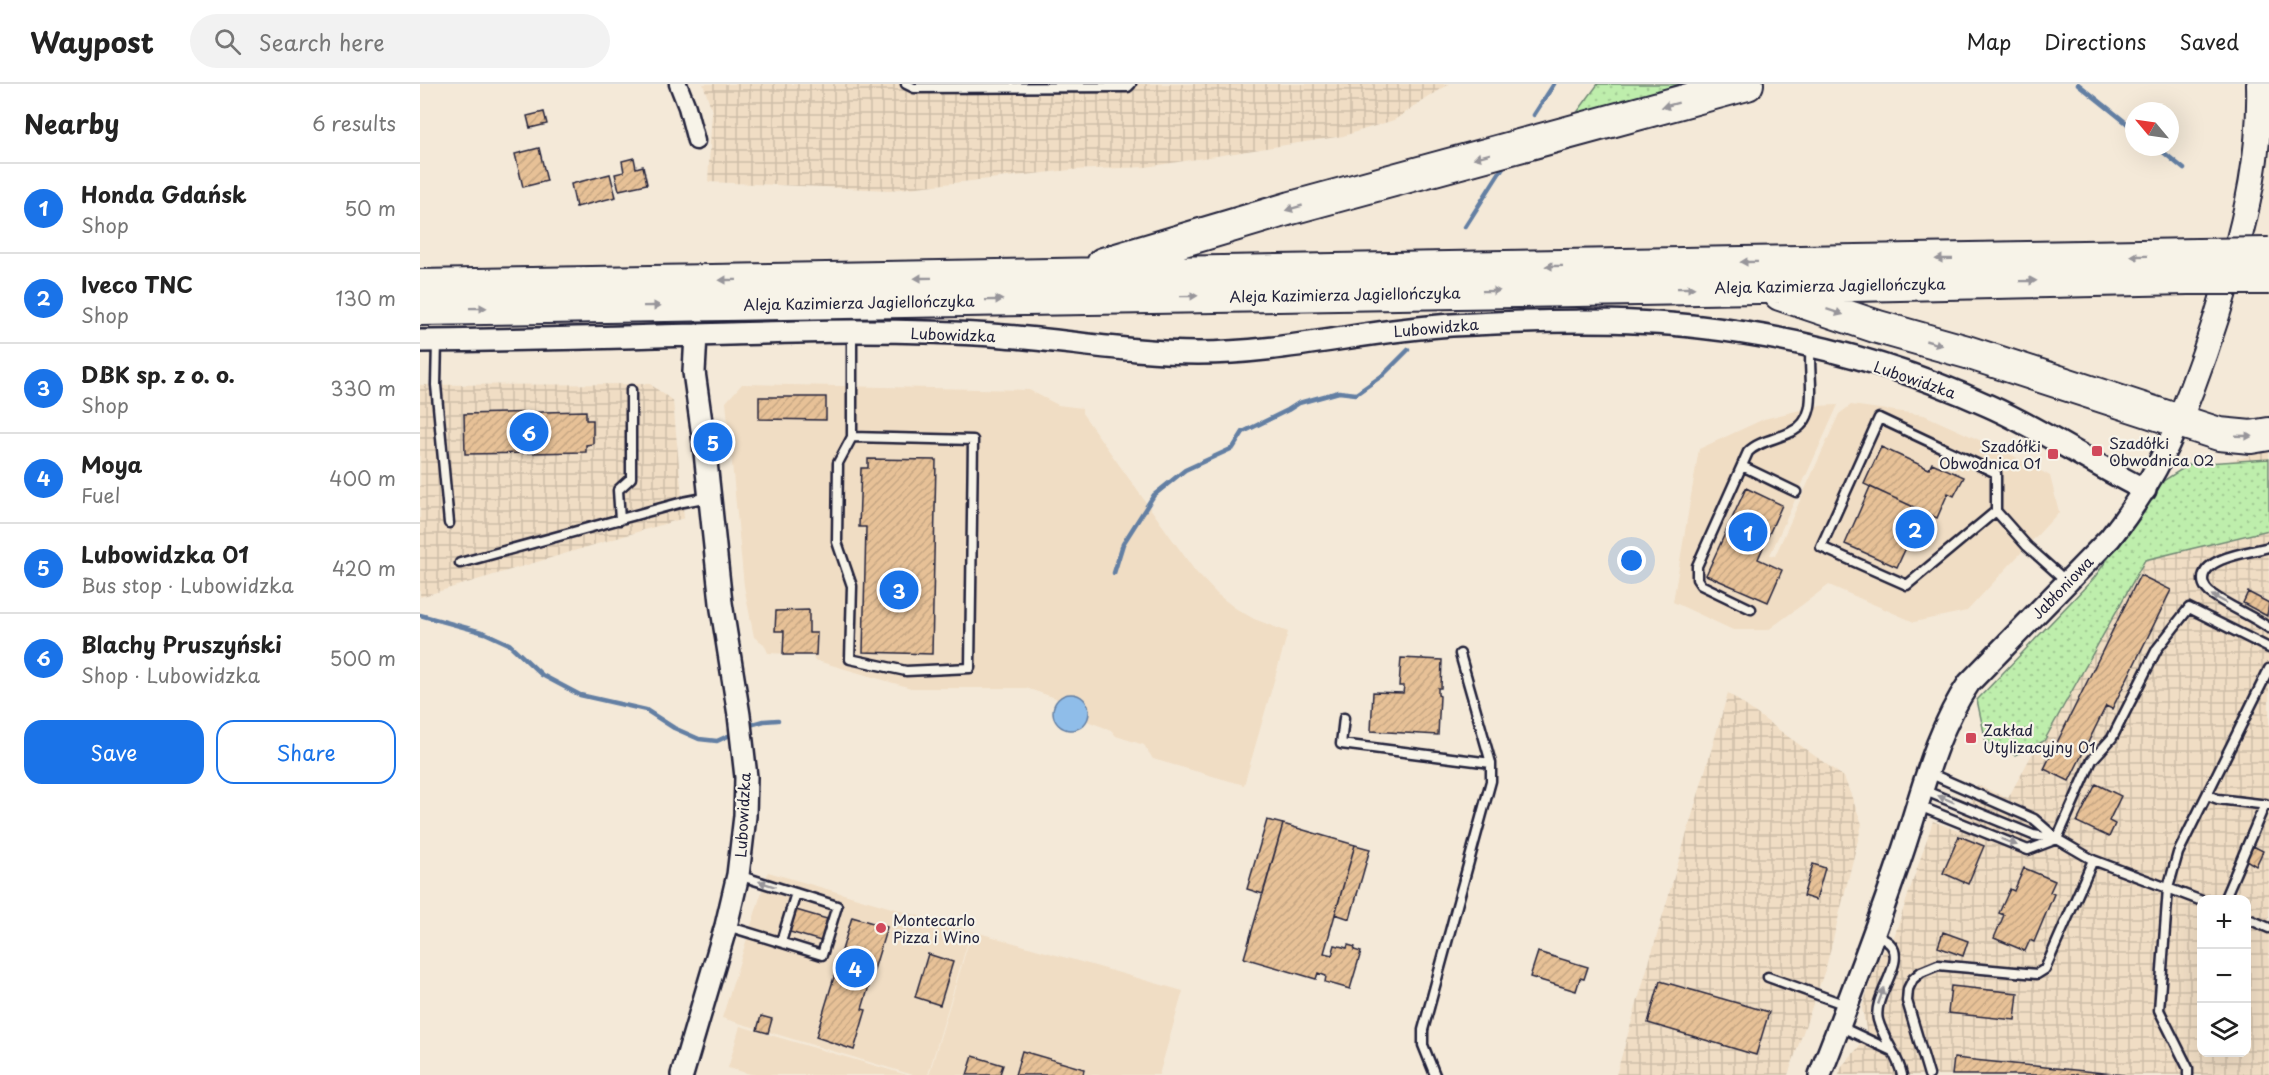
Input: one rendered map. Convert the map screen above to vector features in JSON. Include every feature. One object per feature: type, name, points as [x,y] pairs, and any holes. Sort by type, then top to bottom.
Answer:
[{"type":"highway","points":[[1066,276],[1291,208],[1747,84]]},
{"type":"highway","name":"Aleja Kazimierza Jagiellończyka","points":[[420,286],[1066,276],[1795,274],[2193,266],[2269,254]]},
{"type":"highway","name":"Aleja Kazimierza Jagiellończyka","points":[[2193,266],[2269,278]]},
{"type":"highway","name":"Aleja Kazimierza Jagiellończyka","points":[[420,309],[1759,287],[1795,274]]},
{"type":"highway","points":[[1759,287],[1878,327],[1967,352],[2178,423],[2219,434],[2251,437],[2269,434]]},
{"type":"main road","name":"Jabłoniowa","points":[[2178,423],[2211,338],[2243,227],[2254,177],[2258,144],[2259,84]]},
{"type":"street","points":[[678,84],[696,141]]},
{"type":"street","name":"Lubowidzka","points":[[428,341],[852,331],[1004,336],[1075,345],[1193,353],[1239,352],[1305,345],[1373,333],[1432,326],[1504,322],[1617,322],[1697,327],[1778,338],[1913,377],[1991,407],[2145,490]]},
{"type":"street","name":"Lubowidzka","points":[[682,1075],[726,926],[738,874],[745,816],[746,777],[739,715],[721,603],[705,443],[694,372],[696,335]]},
{"type":"street","name":"Jabłoniowa","points":[[1820,1075],[1873,934],[1939,739],[1955,703],[1969,683],[2110,538],[2145,490],[2178,423]]},
{"type":"lane","points":[[906,84],[914,88],[1128,87],[1131,84]]},
{"type":"lane","points":[[1877,272],[1846,273],[1877,272]]},
{"type":"lane","points":[[1795,274],[1826,273],[1795,274]]},
{"type":"lane","points":[[852,331],[852,437],[838,463],[837,542],[852,586],[850,659],[906,670],[970,668],[973,440],[852,437]]},
{"type":"lane","points":[[428,341],[436,385],[449,523]]},
{"type":"lane","points":[[1751,609],[1701,585],[1697,579],[1697,566],[1751,449],[1793,432],[1807,418],[1810,403],[1811,346]]},
{"type":"lane","points":[[620,520],[618,490],[630,478],[631,390]]},
{"type":"lane","points":[[1996,511],[1907,585],[1821,547],[1879,418],[1996,473],[1996,511],[2027,546],[2066,582]]},
{"type":"lane","points":[[1742,466],[1796,492]]},
{"type":"lane","points":[[460,563],[683,502],[710,497]]},
{"type":"lane","points":[[2269,547],[2216,561],[2205,570],[2203,580],[2211,594],[2269,628]]},
{"type":"lane","points":[[1923,789],[2028,850],[2057,839],[2092,760],[2112,738],[2157,649],[2189,608],[2269,648]]},
{"type":"lane","points":[[1435,1075],[1422,1045],[1424,1030],[1491,781],[1491,763],[1460,654]]},
{"type":"lane","points":[[2188,1075],[2188,1068],[2159,1010],[2168,888],[2178,853],[2269,669]]},
{"type":"lane","points":[[1344,718],[1341,744],[1491,763]]},
{"type":"lane","points":[[1923,789],[2034,819],[2057,839],[2094,860],[2197,898]]},
{"type":"lane","points":[[1923,789],[2032,835],[2057,839]]},
{"type":"lane","points":[[2207,795],[2218,799],[2267,805],[2226,895]]},
{"type":"lane","points":[[1929,1075],[1907,1001],[1908,989],[1913,979],[1921,972],[1938,965],[2037,974],[2045,969],[2094,860]]},
{"type":"lane","points":[[726,926],[822,955],[837,906],[738,874]]},
{"type":"lane","points":[[781,942],[796,893]]},
{"type":"lane","points":[[2251,920],[2269,928]]},
{"type":"lane","points":[[1873,934],[1890,943],[1894,951],[1894,966],[1878,1002],[1878,1019],[1899,1062],[1902,1075]]},
{"type":"lane","points":[[1768,977],[1846,1005]]},
{"type":"lane","points":[[1839,1026],[1893,1051]]},
{"type":"shaded area","points":[[703,84],[1449,84],[1394,120],[1343,136],[1146,167],[1070,170],[890,190],[708,182],[712,110]]},
{"type":"shaded area","points":[[650,384],[673,401],[684,518],[420,597],[420,385]]},
{"type":"shaded area","points":[[742,384],[1029,390],[1058,405],[1082,408],[1082,413],[1195,571],[1217,594],[1235,608],[1254,619],[1288,632],[1244,785],[1153,759],[1144,745],[1116,736],[1111,730],[1087,721],[1075,729],[1062,727],[1054,716],[1056,698],[1026,688],[911,688],[814,660],[813,655],[768,653],[764,644],[754,637],[744,586],[726,402]]},
{"type":"shaded area","points":[[1838,405],[1770,555],[1775,556],[1839,414],[1851,405],[1924,415],[2008,453],[2050,476],[2059,512],[1967,611],[1914,622],[1829,585],[1768,630],[1733,630],[1673,602],[1699,449],[1764,419],[1816,406]]},
{"type":"shaded area","points":[[2269,449],[2269,1075],[1839,1075],[1842,1066],[1859,1047],[1866,1029],[1862,1008],[1877,961],[1894,937],[1933,821],[1958,831],[1977,785],[2008,798],[2136,565],[2178,473]]},
{"type":"shaded area","points":[[1728,693],[1844,777],[1862,824],[1826,967],[1788,1075],[1616,1075]]},
{"type":"shaded area","points":[[768,872],[971,931],[928,1075],[913,1075],[722,1018]]},
{"type":"shaded area","points":[[972,931],[1183,991],[1159,1075],[929,1075]]},
{"type":"shaded area","points":[[740,1026],[907,1075],[754,1075],[728,1068]]},
{"type":"green space","points":[[1598,84],[1693,84],[1573,118]]},
{"type":"green space","points":[[2269,459],[2269,530],[2145,560],[2044,741],[2015,755],[1986,742],[1977,700],[2094,578],[2163,481],[2190,464]]},
{"type":"water","points":[[1071,694],[1083,700],[1089,712],[1083,724],[1071,730],[1059,724],[1053,712],[1059,700]]},
{"type":"building","points":[[544,112],[547,124],[530,128],[527,116]]},
{"type":"building","points":[[539,148],[547,181],[523,187],[515,154]]},
{"type":"building","points":[[634,158],[636,168],[643,166],[647,184],[619,190],[615,174],[624,172],[622,161]]},
{"type":"building","points":[[610,174],[616,197],[576,207],[571,184]]},
{"type":"building","points":[[759,397],[826,397],[826,420],[759,419]]},
{"type":"building","points":[[586,411],[586,420],[593,420],[593,444],[586,445],[586,452],[465,454],[464,414]]},
{"type":"building","points":[[1881,447],[1929,469],[1932,463],[1964,477],[1954,496],[1948,493],[1937,518],[1864,484]]},
{"type":"building","points":[[868,459],[936,460],[932,654],[863,652],[866,527],[859,527],[861,468],[868,468]]},
{"type":"building","points":[[1870,487],[1923,511],[1897,567],[1845,544]]},
{"type":"building","points":[[1746,488],[1782,505],[1758,559],[1782,570],[1768,602],[1706,575]]},
{"type":"building","points":[[2140,575],[2171,590],[2112,709],[2106,706],[2069,781],[2044,769]]},
{"type":"building","points":[[2248,592],[2269,603],[2267,616],[2243,603]]},
{"type":"building","points":[[809,610],[809,633],[817,633],[816,655],[783,655],[784,631],[775,631],[776,611]]},
{"type":"building","points":[[1401,658],[1442,660],[1441,688],[1438,688],[1440,696],[1438,735],[1371,731],[1373,692],[1403,693],[1404,686],[1399,686]]},
{"type":"building","points":[[2096,784],[2121,796],[2109,821],[2115,824],[2109,837],[2077,822]]},
{"type":"building","points":[[1267,820],[1283,824],[1263,894],[1247,889]]},
{"type":"building","points":[[1283,824],[1355,845],[1324,953],[1332,955],[1335,945],[1347,948],[1348,945],[1361,952],[1350,989],[1325,982],[1326,976],[1318,973],[1316,979],[1244,958]]},
{"type":"building","points":[[1959,836],[1984,846],[1968,884],[1943,873]]},
{"type":"building","points":[[1355,845],[1370,849],[1350,919],[1335,914]]},
{"type":"building","points":[[2253,846],[2263,851],[2256,866],[2246,860]]},
{"type":"building","points":[[1813,864],[1825,868],[1816,900],[1803,896]]},
{"type":"building","points":[[2024,868],[2055,881],[2050,892],[2054,894],[2034,942],[2030,940],[2025,951],[1994,938],[2004,915],[1999,913],[2010,889],[2014,891]]},
{"type":"building","points":[[796,910],[827,919],[821,941],[790,932]]},
{"type":"building","points":[[852,917],[887,927],[862,1009],[866,1010],[854,1050],[816,1037]]},
{"type":"building","points":[[1943,932],[1968,941],[1963,956],[1938,947]]},
{"type":"building","points":[[1538,952],[1588,967],[1584,979],[1580,978],[1576,991],[1530,977]]},
{"type":"building","points":[[928,954],[953,962],[940,1005],[915,997]]},
{"type":"building","points":[[1660,981],[1769,1012],[1756,1055],[1648,1023]]},
{"type":"building","points":[[1951,986],[2018,993],[2015,1020],[1948,1013]]},
{"type":"building","points":[[761,1016],[772,1019],[768,1033],[757,1030]]},
{"type":"building","points":[[1022,1051],[1084,1069],[1083,1075],[1015,1075]]},
{"type":"building","points":[[973,1056],[1003,1065],[1000,1074],[1003,1075],[967,1075]]},
{"type":"building","points":[[1954,1058],[2124,1075],[1952,1075]]},
{"type":"waterway","points":[[1534,115],[1554,84]]},
{"type":"waterway","points":[[2078,84],[2125,122]]},
{"type":"waterway","points":[[2168,156],[2184,169]]},
{"type":"waterway","points":[[1465,227],[1505,164]]},
{"type":"waterway","points":[[1114,573],[1123,544],[1154,495],[1185,470],[1233,448],[1243,432],[1299,403],[1339,392],[1356,394],[1383,375],[1408,350]]},
{"type":"waterway","points":[[420,615],[485,633],[509,644],[542,675],[580,695],[646,710],[674,728],[699,739],[717,741],[728,736]]},
{"type":"waterway","points":[[750,725],[778,720]]},
{"type":"place","name":"Blachy Pruszyński","points":[[529,432]]},
{"type":"place","name":"Lubowidzka 01","points":[[713,442]]},
{"type":"place","name":"Szadółki Obwodnica 02","points":[[2097,451]]},
{"type":"place","name":"Szadółki Obwodnica 01","points":[[2053,454]]},
{"type":"place","name":"Iveco TNC","points":[[1915,529]]},
{"type":"place","name":"Honda Gdańsk","points":[[1748,532]]},
{"type":"place","name":"DBK sp. z o. o.","points":[[899,590]]},
{"type":"place","name":"Zakład Utylizacyjny 01","points":[[1971,738]]},
{"type":"place","name":"Montecarlo Pizza i Wino","points":[[881,928]]},
{"type":"place","name":"Moya","points":[[855,968]]}]
